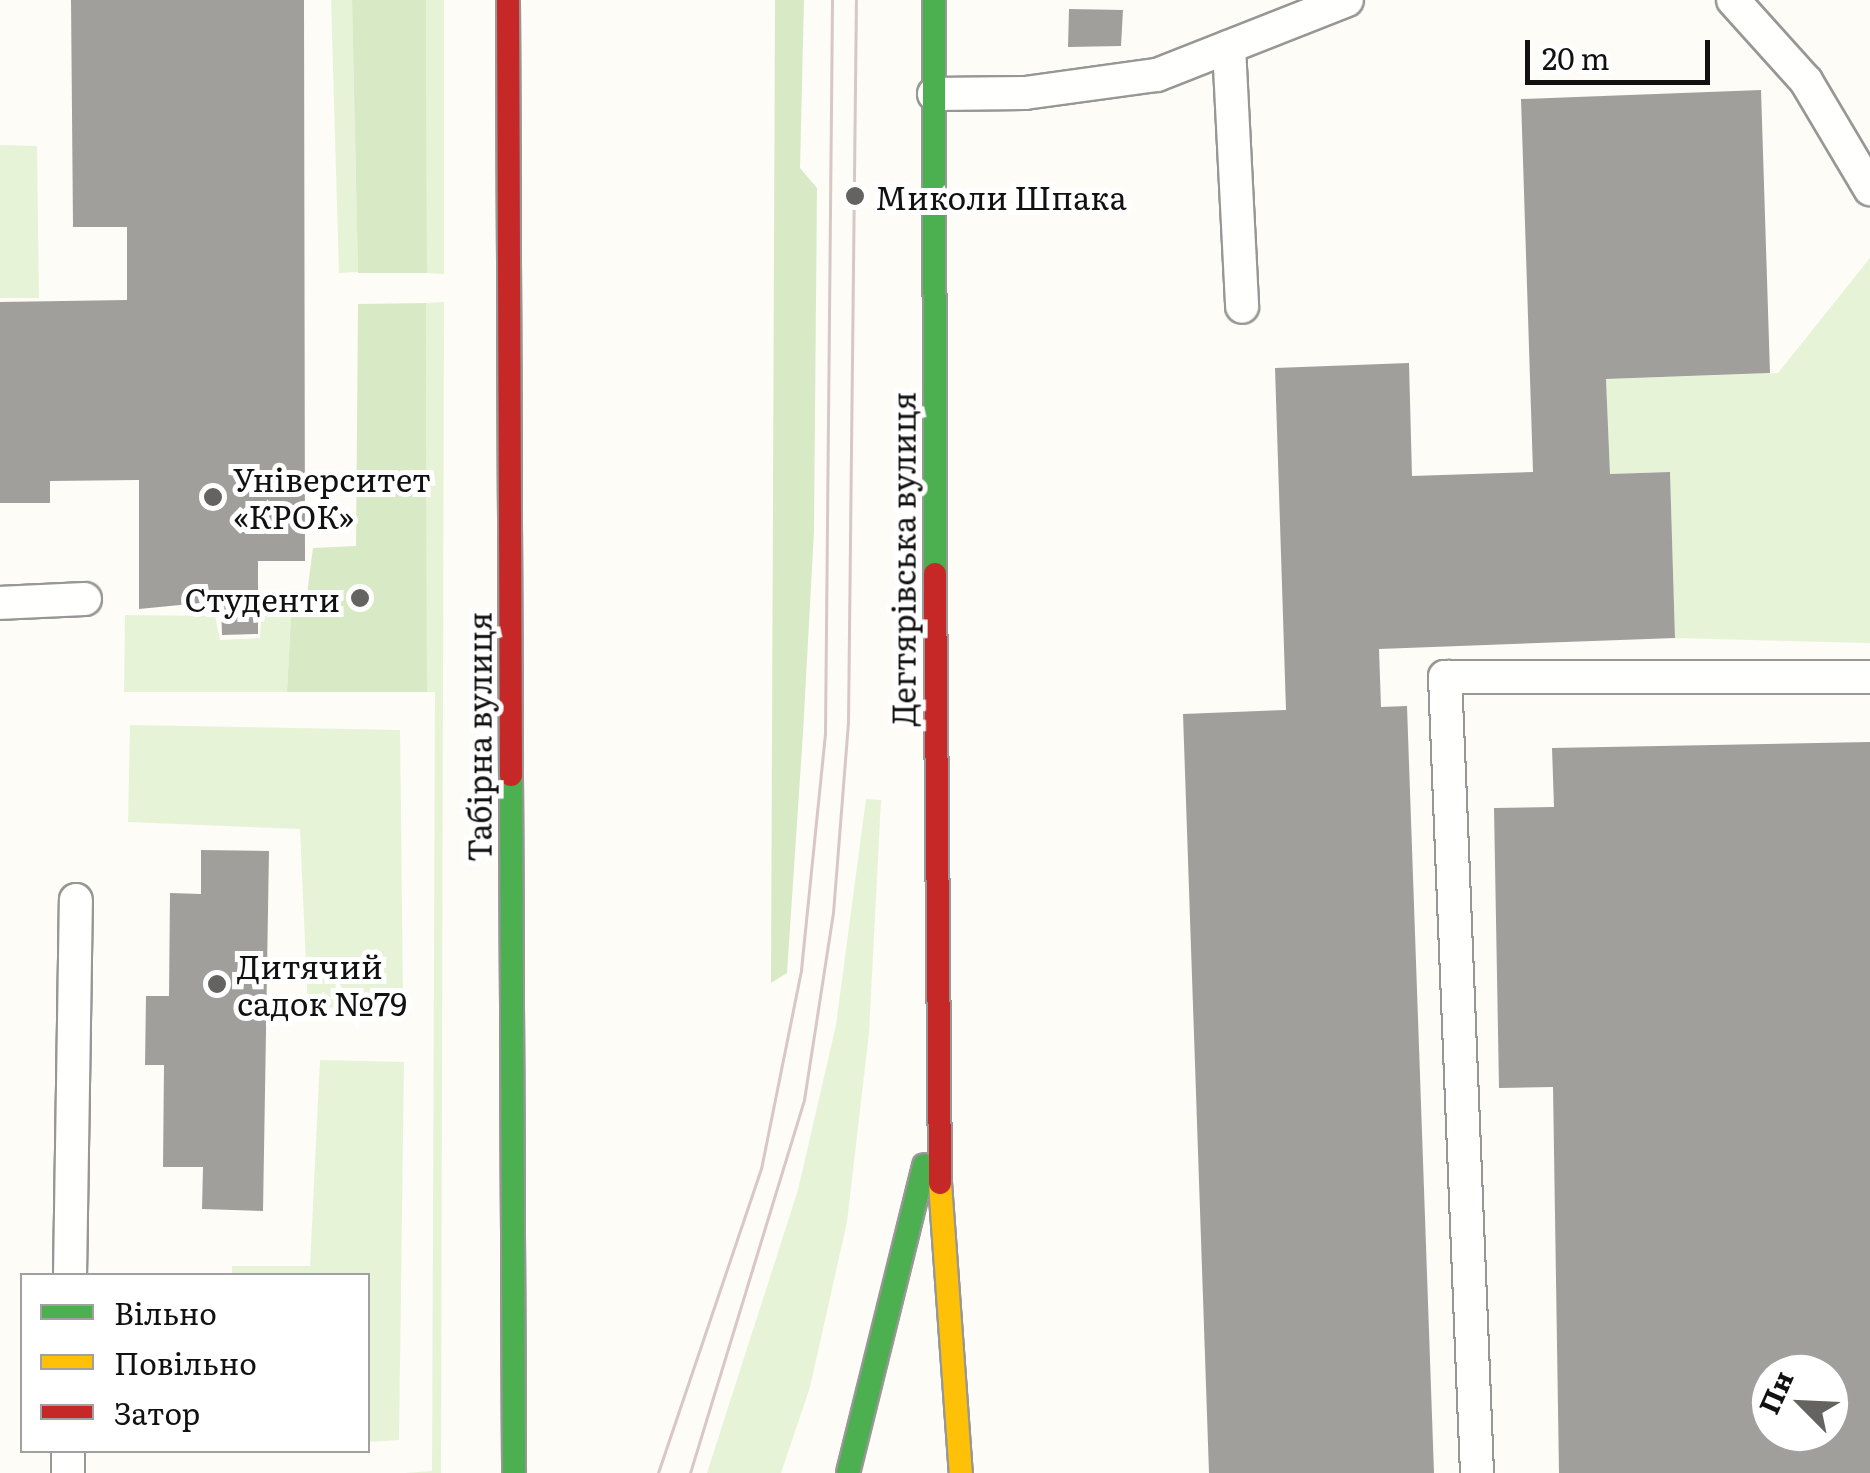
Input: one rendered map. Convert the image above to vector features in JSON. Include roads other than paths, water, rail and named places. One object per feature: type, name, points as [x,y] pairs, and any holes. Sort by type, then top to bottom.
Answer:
[{"type":"main road","name":"Табірна вулиця","points":[[508,0],[514,1473]]},
{"type":"main road","name":"Дегтярівська вулиця","points":[[934,0],[935,1118],[961,1473]]},
{"type":"main road","name":"Дегтярівська вулиця","points":[[848,1473],[935,1118]]},
{"type":"lane","points":[[934,94],[1087,86],[1157,75],[1347,0]]},
{"type":"lane","points":[[1733,0],[1806,81],[1870,189]]},
{"type":"lane","points":[[1229,47],[1242,308]]},
{"type":"lane","points":[[1834,128],[1870,143]]},
{"type":"lane","points":[[0,604],[84,600]]},
{"type":"lane","points":[[1477,1473],[1445,677],[1870,677]]},
{"type":"lane","points":[[70,1273],[76,900]]},
{"type":"tram line","points":[[658,1473],[761,1169],[801,970],[825,733],[832,0]]},
{"type":"tram line","points":[[690,1473],[804,1100],[833,913],[848,723],[856,0]]},
{"type":"place","name":"Миколи Шпака","points":[[855,196]]},
{"type":"place","name":"Університет «КРОК»","points":[[213,497]]},
{"type":"place","name":"Студенти","points":[[360,598]]},
{"type":"place","name":"Дитячий садок №79","points":[[217,984]]}]
